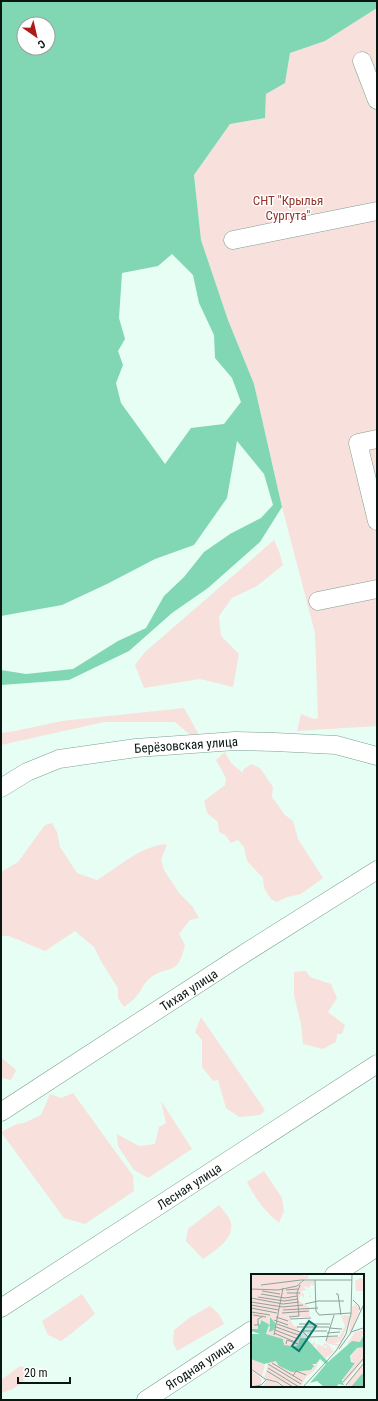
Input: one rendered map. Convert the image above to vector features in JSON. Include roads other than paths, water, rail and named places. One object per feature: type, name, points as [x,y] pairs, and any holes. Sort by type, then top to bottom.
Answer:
[{"type":"street","points":[[362,61],[377,100]]},
{"type":"street","points":[[233,240],[377,211]]},
{"type":"street","points":[[377,439],[358,444],[377,521]]},
{"type":"street","points":[[318,602],[377,588]]},
{"type":"street","name":"Берёзовская улица","points":[[1,788],[27,772],[59,759],[136,748],[235,741],[274,742],[336,745],[377,756]]},
{"type":"street","name":"Тихая улица","points":[[1,1112],[242,955],[377,870]]},
{"type":"street","name":"Лесная улица","points":[[1,1308],[377,1064]]},
{"type":"street","points":[[336,1274],[377,1247]]},
{"type":"street","name":"Ягодная улица","points":[[146,1400],[251,1331]]},
{"type":"park label","name":"CНТ \"Крылья Сургута\"","points":[[288,208]]}]
